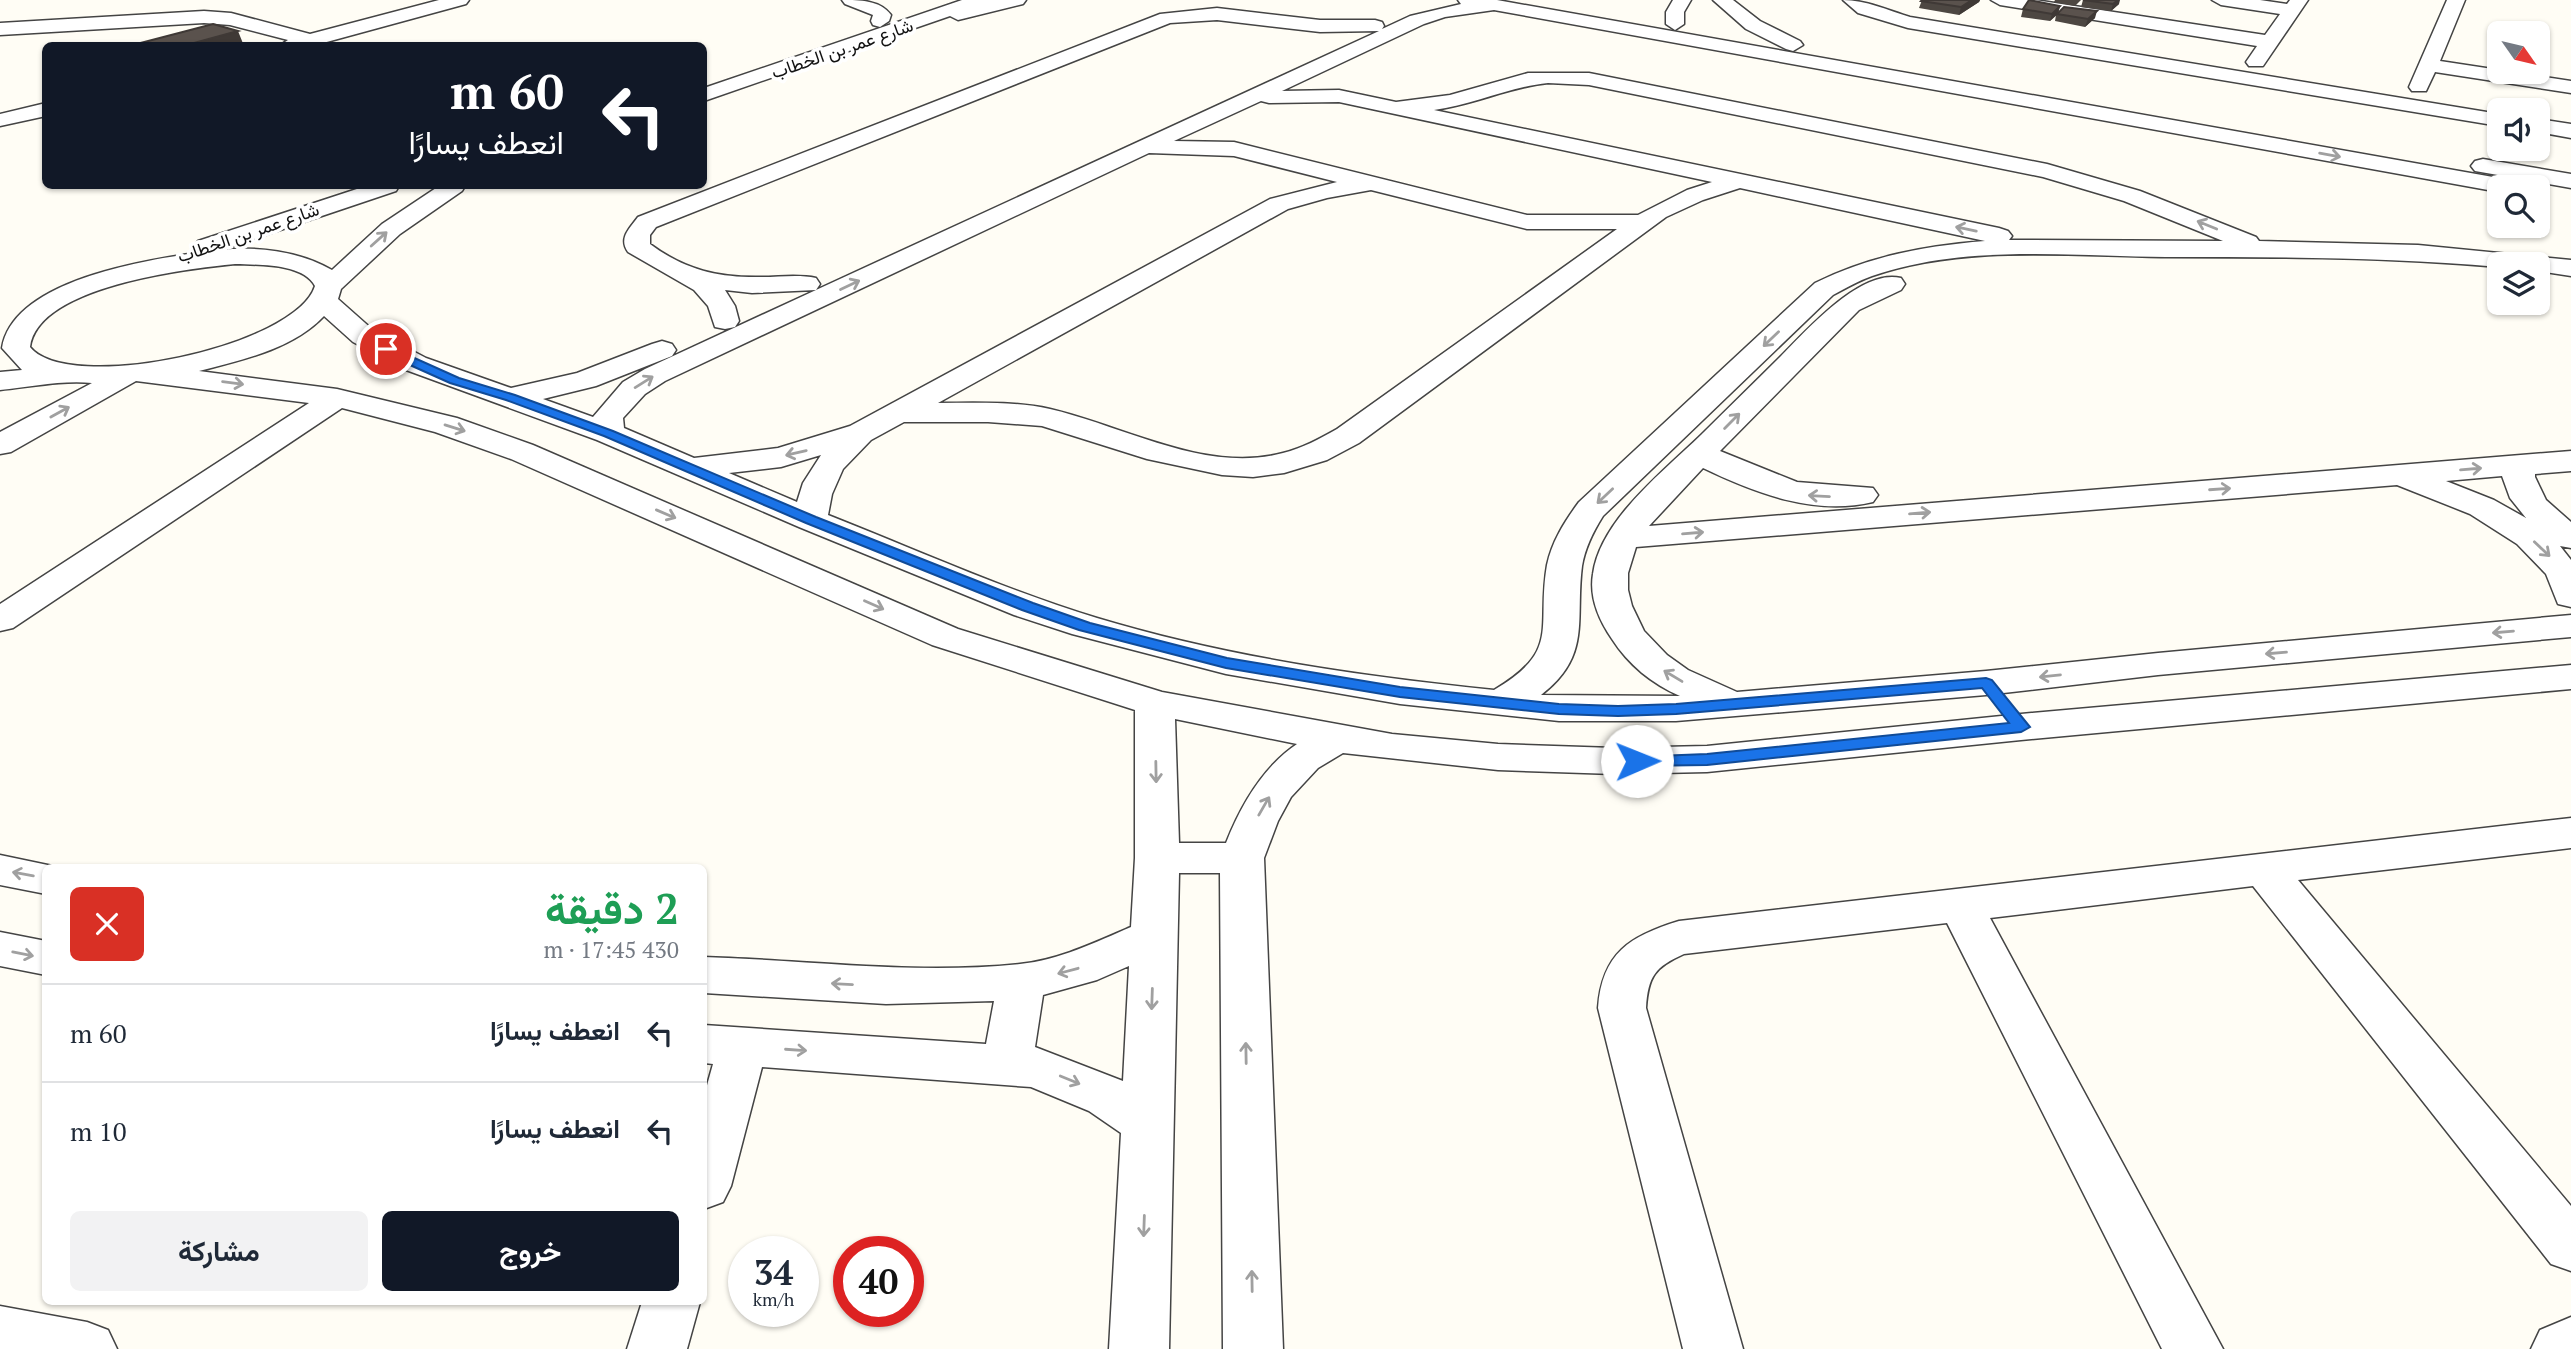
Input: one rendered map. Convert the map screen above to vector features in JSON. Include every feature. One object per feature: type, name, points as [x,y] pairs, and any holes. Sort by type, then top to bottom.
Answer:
[{"type":"street","points":[[318,42],[460,0]]},
{"type":"street","points":[[851,0],[879,11],[882,15],[880,21]]},
{"type":"street","name":"شارع عمر بن الخطاب","points":[[707,79],[944,0]]},
{"type":"street","name":"شارع عمر بن الخطاب","points":[[707,94],[980,0]]},
{"type":"street","points":[[911,24],[1017,0]]},
{"type":"street","points":[[608,433],[607,416],[619,401],[655,375],[1308,71],[1373,34],[1402,13],[1414,0]]},
{"type":"street","points":[[1467,0],[2426,164],[2571,181]]},
{"type":"street","points":[[1540,0],[1586,5],[1675,24],[2426,164],[2487,181]]},
{"type":"street","points":[[1675,24],[1675,12],[1682,0]]},
{"type":"street","points":[[1722,0],[1753,25],[1793,45]]},
{"type":"street","points":[[1852,0],[1864,9],[1883,16],[1956,30],[2487,118]]},
{"type":"street","points":[[2221,0],[2295,5]]},
{"type":"street","points":[[2412,105],[2451,2]]},
{"type":"street","points":[[319,42],[480,3]]},
{"type":"street","points":[[510,397],[564,386],[617,369],[1328,47],[1429,16],[1494,5]]},
{"type":"street","points":[[2245,78],[2295,5]]},
{"type":"street","points":[[1956,30],[1989,6],[2270,42]]},
{"type":"street","points":[[3,29],[34,7]]},
{"type":"street","points":[[725,321],[719,297],[699,280],[649,257],[637,247],[637,234],[647,222],[1167,18],[1217,14],[1373,34],[1439,32]]},
{"type":"street","points":[[3,29],[212,17],[231,19],[312,42]]},
{"type":"street","points":[[1291,23],[1311,33],[1328,47]]},
{"type":"street","points":[[1512,27],[1626,28]]},
{"type":"street","points":[[2052,68],[2070,49]]},
{"type":"street","points":[[2428,65],[2571,87]]},
{"type":"street","points":[[732,71],[757,77]]},
{"type":"street","points":[[1308,71],[1319,84],[1339,96]]},
{"type":"street","points":[[1396,108],[1435,104],[1511,83],[1548,77],[1602,82],[2024,166],[2092,183],[2150,203],[2264,249]]},
{"type":"street","points":[[1482,93],[1476,109],[1484,127]]},
{"type":"street","points":[[1249,98],[1339,96],[2057,248]]},
{"type":"street","points":[[0,120],[42,110]]},
{"type":"street","points":[[1204,120],[1212,135],[1234,149]]},
{"type":"street","points":[[0,130],[42,121]]},
{"type":"street","points":[[2550,128],[2571,131]]},
{"type":"street","points":[[1140,149],[1234,149],[1527,222],[1650,217]]},
{"type":"street","points":[[1624,157],[1649,174],[1656,183],[1661,202],[1650,217]]},
{"type":"street","points":[[1279,204],[1294,185],[1296,178],[1292,164]]},
{"type":"street","points":[[899,413],[972,413],[1043,418],[1202,464],[1247,468],[1294,462],[1315,456],[1340,442],[1650,217],[1695,195],[1739,181]]},
{"type":"street","points":[[692,468],[780,457],[861,433],[1279,204],[1324,191],[1371,183]]},
{"type":"street","name":"شارع عمر بن الخطاب","points":[[149,268],[379,189]]},
{"type":"street","points":[[0,381],[135,373],[190,365],[237,352],[277,336],[307,318],[326,294],[391,229],[450,189]]},
{"type":"street","points":[[1013,190],[1038,197]]},
{"type":"street","points":[[2550,194],[2571,198]]},
{"type":"street","points":[[1805,195],[1858,223],[1867,238],[1846,277]]},
{"type":"street","points":[[2150,203],[2175,223],[2178,233],[2170,244],[2162,249]]},
{"type":"street","points":[[1527,222],[1559,241],[1585,263]]},
{"type":"street","points":[[1501,703],[1528,686],[1546,670],[1556,655],[1564,624],[1566,558],[1579,526],[1591,509],[1824,289],[1846,277],[1874,266],[1943,253],[2057,248],[2264,249],[2487,270]]},
{"type":"street","points":[[1735,705],[1696,690],[1666,673],[1626,632],[1615,612],[1609,592],[1610,572],[1615,554],[1654,497],[1849,304],[1875,290],[1912,277],[1989,264],[2046,261],[2454,254],[2571,268]]},
{"type":"street","points":[[0,318],[60,299],[101,281],[149,268],[225,257],[272,257],[302,263],[321,273],[326,294],[346,323],[386,349],[455,380],[608,433],[811,520],[1027,607],[1164,649],[1304,677],[1400,692],[1501,703],[1618,711],[1735,705],[1986,683],[2568,613],[2569,585],[2561,568],[2546,552],[2504,520],[2453,495],[2395,475]]},
{"type":"street","points":[[2550,278],[2571,281]]},
{"type":"street","points":[[699,280],[752,285],[807,284]]},
{"type":"street","points":[[60,299],[35,315],[19,332],[16,348],[27,361],[50,370],[84,374]]},
{"type":"street","points":[[1803,309],[1836,317]]},
{"type":"street","points":[[994,361],[1011,390],[1043,418]]},
{"type":"street","points":[[0,445],[135,373],[337,398],[406,413],[511,448],[945,637],[1155,703],[1338,739],[1498,757],[1641,761],[1707,759],[2021,727],[2571,677]]},
{"type":"street","points":[[0,621],[337,398]]},
{"type":"street","points":[[811,520],[813,496],[823,474],[839,453],[861,433]]},
{"type":"street","points":[[1625,538],[2571,439]]},
{"type":"street","points":[[1700,454],[1772,487],[1814,497],[2168,481],[2395,475],[2571,461]]},
{"type":"street","points":[[2519,465],[2521,489],[2544,517],[2571,538]]},
{"type":"street","points":[[2504,520],[2544,517]]},
{"type":"street","points":[[1986,683],[2021,727]]},
{"type":"street","points":[[1139,1349],[1157,858],[1155,703]]},
{"type":"street","points":[[1253,1349],[1242,858],[1252,826],[1275,789],[1314,748],[1338,739]]},
{"type":"street","points":[[1713,1349],[1622,1008],[1622,989],[1628,971],[1657,945],[1678,938],[2571,833]]},
{"type":"street","points":[[1157,858],[1242,858]]},
{"type":"street","points":[[2264,869],[2571,1247]]},
{"type":"street","points":[[0,870],[42,877]]},
{"type":"street","points":[[1961,906],[2193,1349]]},
{"type":"street","points":[[707,975],[887,986],[1021,982],[1080,968],[1154,936]]},
{"type":"street","points":[[0,949],[42,957]]},
{"type":"street","points":[[1008,1063],[1021,982]]},
{"type":"street","points":[[707,1164],[723,1045],[1036,1067],[1107,1096],[1147,1124]]},
{"type":"street","points":[[657,1349],[670,1305]]},
{"type":"street","points":[[0,1333],[86,1349]]},
{"type":"street","points":[[2561,1349],[2571,1344]]},
{"type":"building","points":[[1922,0],[1972,0],[1961,7]]},
{"type":"building","points":[[2029,0],[2060,6],[2052,14],[2023,9]]},
{"type":"building","points":[[2083,0],[2118,0],[2113,4]]},
{"type":"building","points":[[2064,7],[2097,11],[2088,19],[2057,14]]},
{"type":"building","points":[[213,24],[238,31],[198,42],[144,42]]},
{"type":"route","points":[[386,349],[455,380],[608,433],[811,520],[1027,607],[1164,649],[1226,663],[1400,692],[1559,709],[1676,709],[1986,683],[2021,727],[1707,759],[1637,761]]}]
